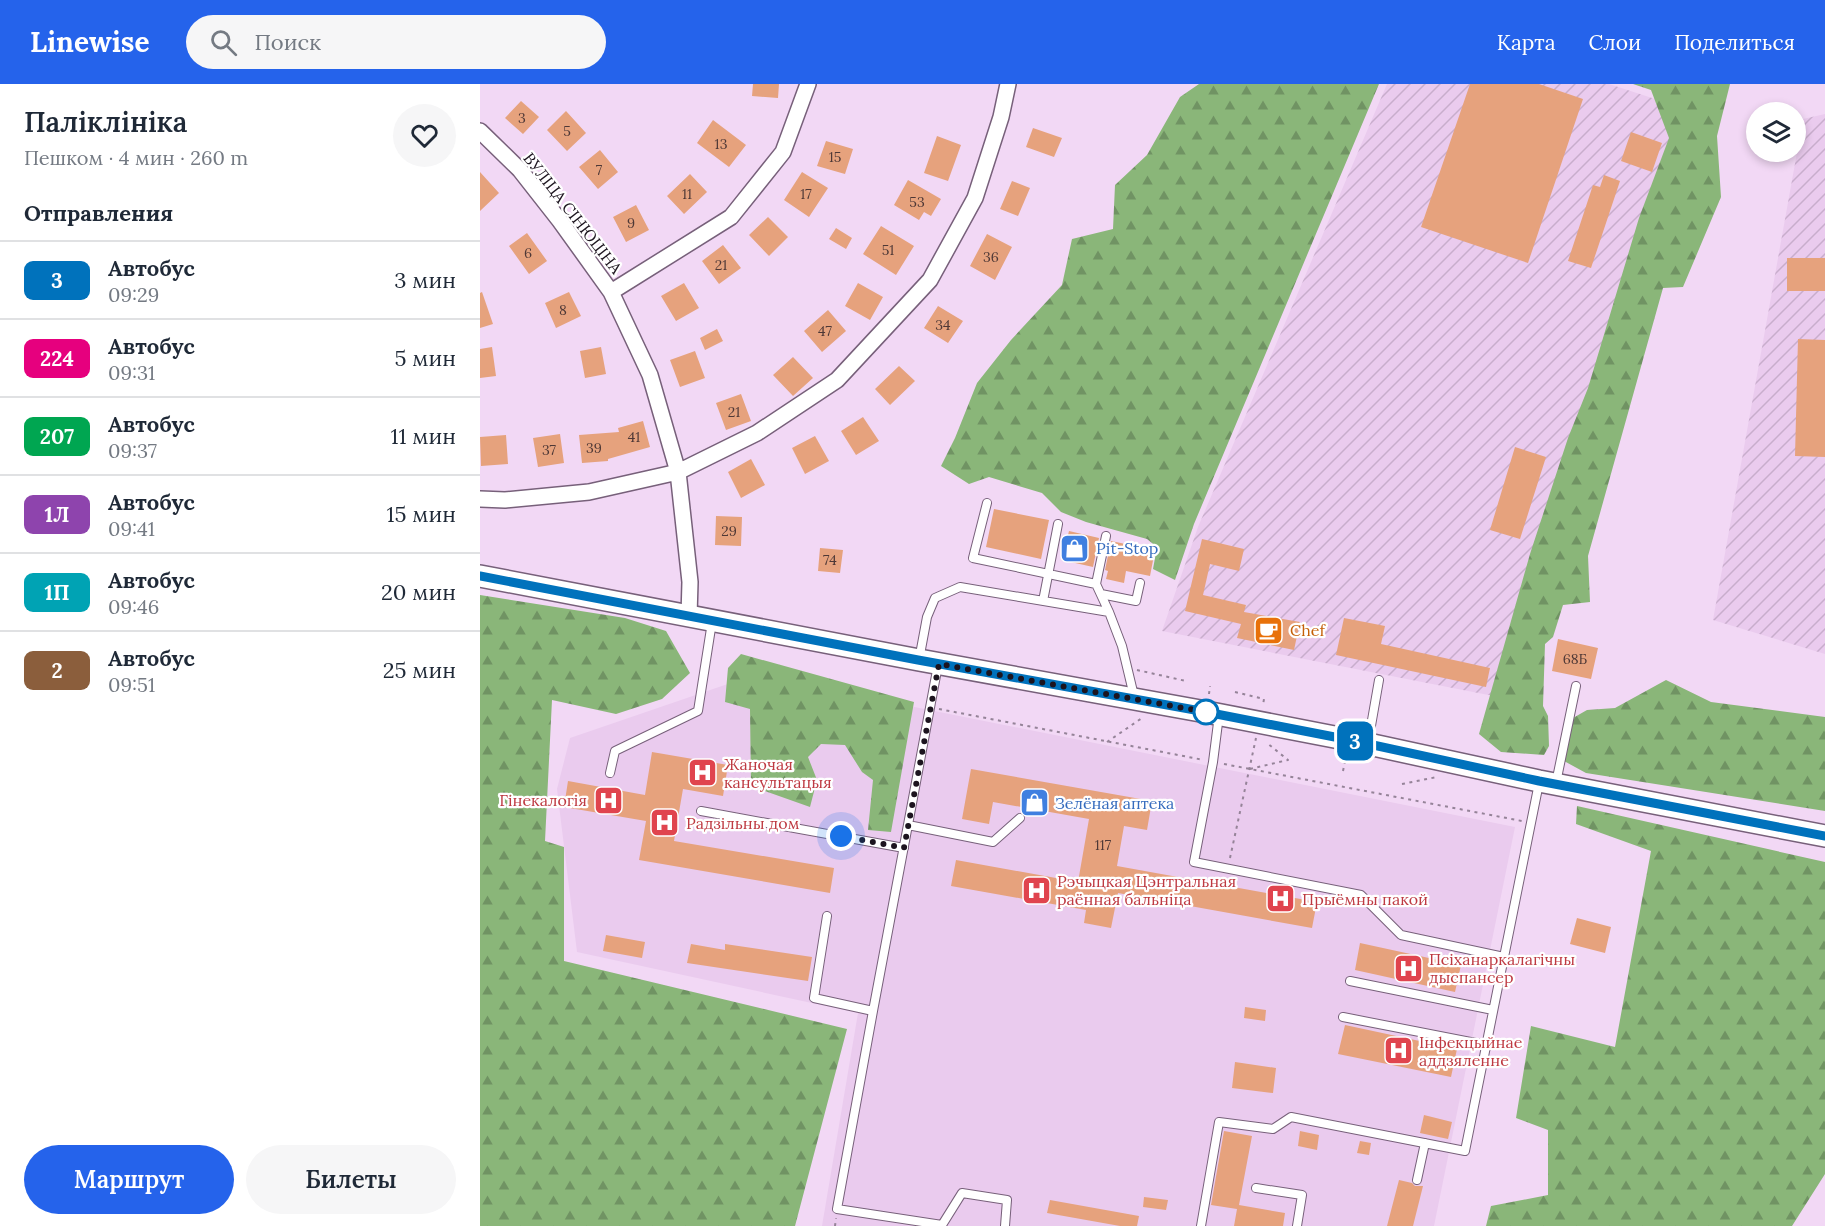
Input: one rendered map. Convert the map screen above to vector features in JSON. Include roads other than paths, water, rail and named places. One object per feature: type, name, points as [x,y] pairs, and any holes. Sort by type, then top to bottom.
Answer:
[{"type":"street","name":"ВУЛІЦА СІНЮЦІНА","points":[[611,292],[731,218],[783,152],[807,84]]},
{"type":"street","points":[[480,499],[505,500],[589,492],[678,472],[757,433],[837,380],[930,280],[975,198],[1001,117],[1008,84]]},
{"type":"street","name":"ВУЛІЦА СІНЮЦІНА","points":[[480,131],[520,170],[611,292],[650,375],[678,472],[690,582],[689,616]]},
{"type":"street","points":[[480,576],[929,662],[1259,722],[1547,783],[1825,836]]},
{"type":"lane","points":[[987,503],[974,558],[1096,584]]},
{"type":"lane","points":[[1043,601],[1058,524]]},
{"type":"lane","points":[[1106,536],[1096,584],[1122,646],[1135,700]]},
{"type":"lane","points":[[1101,594],[1136,601],[1140,583]]},
{"type":"lane","points":[[1005,1226],[1007,1200],[962,1193],[942,1225],[837,1209],[931,708],[927,617],[935,598],[960,587],[1109,612]]},
{"type":"lane","points":[[610,773],[615,751],[698,711],[712,621]]},
{"type":"lane","points":[[1368,744],[1379,680]]},
{"type":"lane","points":[[1201,1226],[1219,1122],[1273,1129],[1291,1117],[1465,1151],[1531,823],[1547,783],[1576,686]]},
{"type":"lane","points":[[1219,715],[1213,762],[1194,862],[1361,895],[1401,935],[1504,957]]},
{"type":"lane","points":[[701,811],[904,848]]},
{"type":"lane","points":[[908,825],[993,842],[1020,818]]},
{"type":"lane","points":[[827,916],[814,998],[873,1011]]},
{"type":"lane","points":[[1350,981],[1493,1010]]},
{"type":"lane","points":[[1343,1017],[1486,1045]]},
{"type":"lane","points":[[1417,1180],[1425,1143]]},
{"type":"lane","points":[[1256,1188],[1302,1195],[1297,1226]]},
{"type":"place","name":"Pit-Stop","points":[[1075,548]]},
{"type":"place","name":"Chef","points":[[1269,630]]},
{"type":"place","name":"Жаночая кансультацыя","points":[[703,773]]},
{"type":"place","name":"Гінекалогія","points":[[608,800]]},
{"type":"place","name":"Зелёная аптека","points":[[1034,803]]},
{"type":"place","name":"Радзільны дом","points":[[665,823]]},
{"type":"place","name":"Рэчыцкая Цэнтральная раённая бальніца","points":[[1036,890]]},
{"type":"place","name":"Прыёмны пакой","points":[[1281,899]]},
{"type":"place","name":"Псіханаркалагічны дыспансер","points":[[1408,968]]},
{"type":"place","name":"Інфекцыйнае аддзяленне","points":[[1398,1051]]}]
